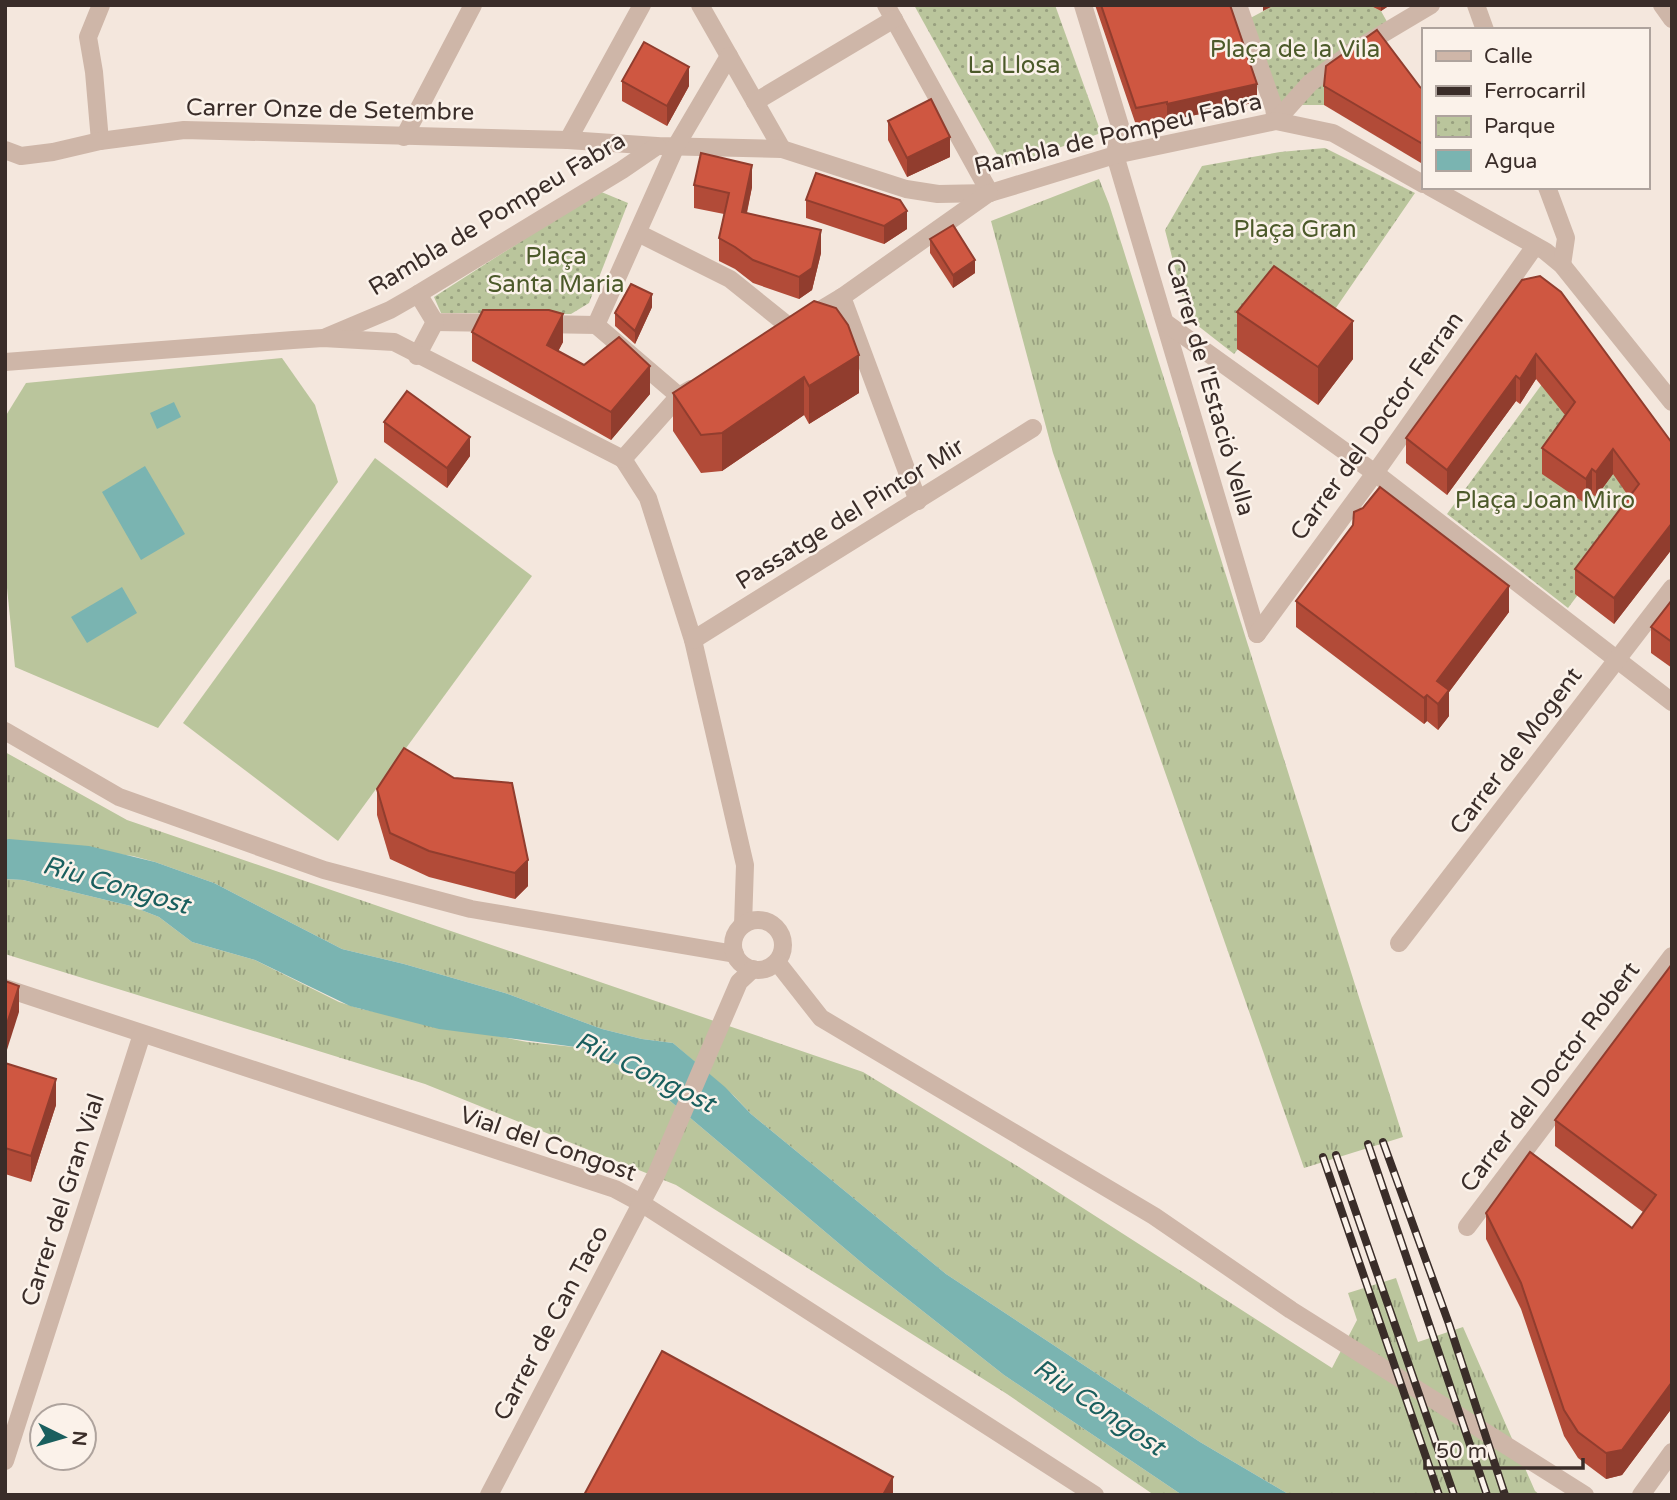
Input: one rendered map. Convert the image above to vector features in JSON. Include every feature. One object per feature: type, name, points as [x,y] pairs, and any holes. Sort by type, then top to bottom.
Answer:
[{"type":"street","points":[[100,141],[88,37],[101,5]]},
{"type":"street","points":[[404,137],[473,5]]},
{"type":"street","points":[[568,140],[642,5]]},
{"type":"street","points":[[700,5],[782,149]]},
{"type":"street","points":[[1083,5],[1120,126],[1115,155]]},
{"type":"street","points":[[1238,5],[1274,108],[1276,121]]},
{"type":"street","points":[[1276,121],[1310,83],[1352,52],[1432,5]]},
{"type":"street","points":[[1476,5],[1484,28]]},
{"type":"street","points":[[1662,5],[1672,19]]},
{"type":"street","points":[[638,233],[730,279],[786,331],[842,297],[990,193],[890,12],[755,102]]},
{"type":"street","points":[[596,325],[676,146],[729,56]]},
{"type":"street","name":"Rambla de Pompeu Fabra","points":[[323,338],[390,310],[418,294],[657,146],[782,149],[922,193],[990,193],[1115,155],[1276,121],[1333,133],[1422,183]]},
{"type":"street","name":"Carrer Onze de Setembre","points":[[5,150],[21,156],[100,141],[184,130],[568,140],[657,146]]},
{"type":"street","name":"Carrer de l'Estació Vella","points":[[1115,155],[1257,634]]},
{"type":"street","points":[[1434,189],[1535,246],[1562,265],[1672,402]]},
{"type":"street","points":[[1548,189],[1566,237],[1562,265]]},
{"type":"street","points":[[922,193],[936,212],[933,232]]},
{"type":"street","name":"Carrer del Doctor Ferran","points":[[1257,634],[1375,473],[1535,246]]},
{"type":"street","points":[[418,294],[435,322]]},
{"type":"street","points":[[842,297],[918,501]]},
{"type":"street","points":[[390,310],[387,325],[394,342]]},
{"type":"street","points":[[435,322],[596,325],[679,396]]},
{"type":"street","points":[[417,356],[435,322]]},
{"type":"street","points":[[1166,323],[1375,473],[1672,702]]},
{"type":"street","points":[[5,362],[323,338],[394,342],[623,459],[648,498],[693,640],[745,865],[743,925]]},
{"type":"street","points":[[623,459],[679,396],[702,383]]},
{"type":"street","name":"Passatge del Pintor Mir","points":[[693,640],[1033,428]]},
{"type":"street","name":"Carrer de Mogent","points":[[1399,943],[1672,588]]},
{"type":"street","points":[[5,731],[119,797],[324,870],[471,909],[735,954]]},
{"type":"street","points":[[762,919],[778,928],[783,944],[777,961],[770,967],[753,969],[740,961],[735,954],[734,939],[743,925],[751,920],[762,919]]},
{"type":"street","name":"Carrer del Doctor Robert","points":[[1467,1227],[1672,956]]},
{"type":"street","points":[[777,961],[821,1018],[1154,1216],[1291,1310],[1585,1495]]},
{"type":"street","name":"Carrer de Can Taco","points":[[489,1495],[656,1175],[739,982],[753,969]]},
{"type":"street","name":"Vial del Congost","points":[[5,988],[615,1189],[641,1203],[1095,1495]]},
{"type":"street","name":"Carrer del Gran Vial","points":[[5,1461],[142,1034]]},
{"type":"street","points":[[1641,1495],[1672,1452]]},
{"type":"green space","name":"La Llosa","points":[[914,5],[1055,5],[1101,133],[1004,167]]},
{"type":"green space","name":"Plaça de la Vila","points":[[1275,5],[1369,5],[1381,11],[1395,36],[1326,81],[1324,105],[1267,105],[1241,23]]},
{"type":"green space","name":"Plaça Gran","points":[[1325,148],[1415,193],[1318,334],[1274,304],[1234,354],[1188,318],[1165,230],[1202,166],[1280,152]]},
{"type":"green space","points":[[1099,179],[1403,1137],[1304,1168],[1053,453],[991,221]]},
{"type":"green space","name":"Plaça Santa Maria","points":[[599,191],[628,203],[589,303],[571,314],[441,313],[434,297]]},
{"type":"green space","points":[[282,358],[315,405],[338,482],[158,728],[15,667],[5,568],[5,417],[26,383]]},
{"type":"green space","name":"Plaça Joan Miro","points":[[1545,380],[1641,511],[1568,608],[1447,514]]},
{"type":"green space","points":[[375,458],[532,576],[338,841],[183,723]]},
{"type":"green space","points":[[5,752],[127,820],[863,1072],[1019,1167],[1332,1368],[1357,1320],[1348,1293],[1396,1278],[1418,1342],[1463,1327],[1535,1491],[1540,1495],[1290,1495],[1200,1442],[946,1274],[751,1114],[673,1043],[602,1029],[505,993],[342,949],[214,883],[155,862],[133,856],[5,840]]},
{"type":"green space","points":[[5,879],[23,880],[131,906],[159,917],[192,942],[255,960],[339,1002],[361,1009],[527,1042],[583,1048],[639,1075],[868,1268],[1004,1375],[1182,1495],[1154,1495],[1007,1394],[676,1185],[425,1084],[5,954]]},
{"type":"water","points":[[174,402],[181,417],[157,429],[150,413]]},
{"type":"water","points":[[145,466],[185,534],[141,560],[102,492]]},
{"type":"water","points":[[122,587],[137,613],[87,643],[71,617]]},
{"type":"water","name":"Riu Congost","points":[[5,840],[89,846],[155,862],[214,883],[342,949],[505,993],[602,1029],[673,1043],[725,1087],[751,1114],[946,1274],[1200,1442],[1290,1495],[1182,1495],[1004,1375],[868,1268],[639,1075],[583,1048],[439,1029],[350,1006],[255,960],[192,942],[159,917],[131,906],[23,880],[5,879]]},
{"type":"building","points":[[1101,5],[1230,5],[1257,84],[1167,104],[1136,108]]},
{"type":"building","points":[[1377,30],[1422,88],[1421,143],[1324,86],[1326,66]]},
{"type":"building","points":[[644,42],[689,67],[667,106],[622,81]]},
{"type":"building","points":[[931,99],[950,137],[907,158],[888,121]]},
{"type":"building","points":[[701,153],[752,165],[742,212],[821,230],[812,268],[799,277],[753,260],[719,238],[729,193],[694,185]]},
{"type":"building","points":[[816,173],[900,200],[907,211],[884,226],[806,200]]},
{"type":"building","points":[[953,225],[975,260],[953,275],[930,239]]},
{"type":"building","points":[[1274,266],[1353,321],[1318,367],[1237,312]]},
{"type":"building","points":[[1540,276],[1561,292],[1672,443],[1672,523],[1614,598],[1575,569],[1639,484],[1613,449],[1596,472],[1592,469],[1586,479],[1542,448],[1575,402],[1536,354],[1520,379],[1516,376],[1447,470],[1406,438],[1522,280]]},
{"type":"building","points":[[631,284],[652,294],[635,331],[615,313]]},
{"type":"building","points":[[814,301],[836,308],[848,325],[859,355],[809,386],[804,377],[722,433],[701,435],[673,393]]},
{"type":"building","points":[[483,310],[549,310],[563,314],[547,345],[584,365],[619,337],[650,366],[611,412],[472,332]]},
{"type":"building","points":[[407,391],[470,437],[447,468],[384,422]]},
{"type":"building","points":[[1380,487],[1509,586],[1437,681],[1449,690],[1438,704],[1427,695],[1424,698],[1296,601],[1353,525],[1354,512],[1363,508]]},
{"type":"building","points":[[1672,600],[1672,642],[1651,627]]},
{"type":"building","points":[[404,748],[454,778],[512,783],[528,860],[515,873],[429,851],[390,833],[377,789]]},
{"type":"building","points":[[1672,964],[1672,1382],[1622,1450],[1606,1453],[1578,1432],[1564,1410],[1521,1283],[1486,1213],[1530,1152],[1632,1228],[1656,1195],[1555,1120]]},
{"type":"building","points":[[5,981],[19,986],[5,1030]]},
{"type":"building","points":[[5,1063],[56,1079],[31,1156],[5,1148]]},
{"type":"building","points":[[662,1351],[893,1477],[883,1495],[584,1495]]},
{"type":"railway","points":[[1383,1142],[1449,1324],[1505,1495]]},
{"type":"railway","points":[[1368,1144],[1487,1495]]},
{"type":"railway","points":[[1336,1155],[1454,1495]]},
{"type":"railway","points":[[1323,1157],[1439,1495]]}]
